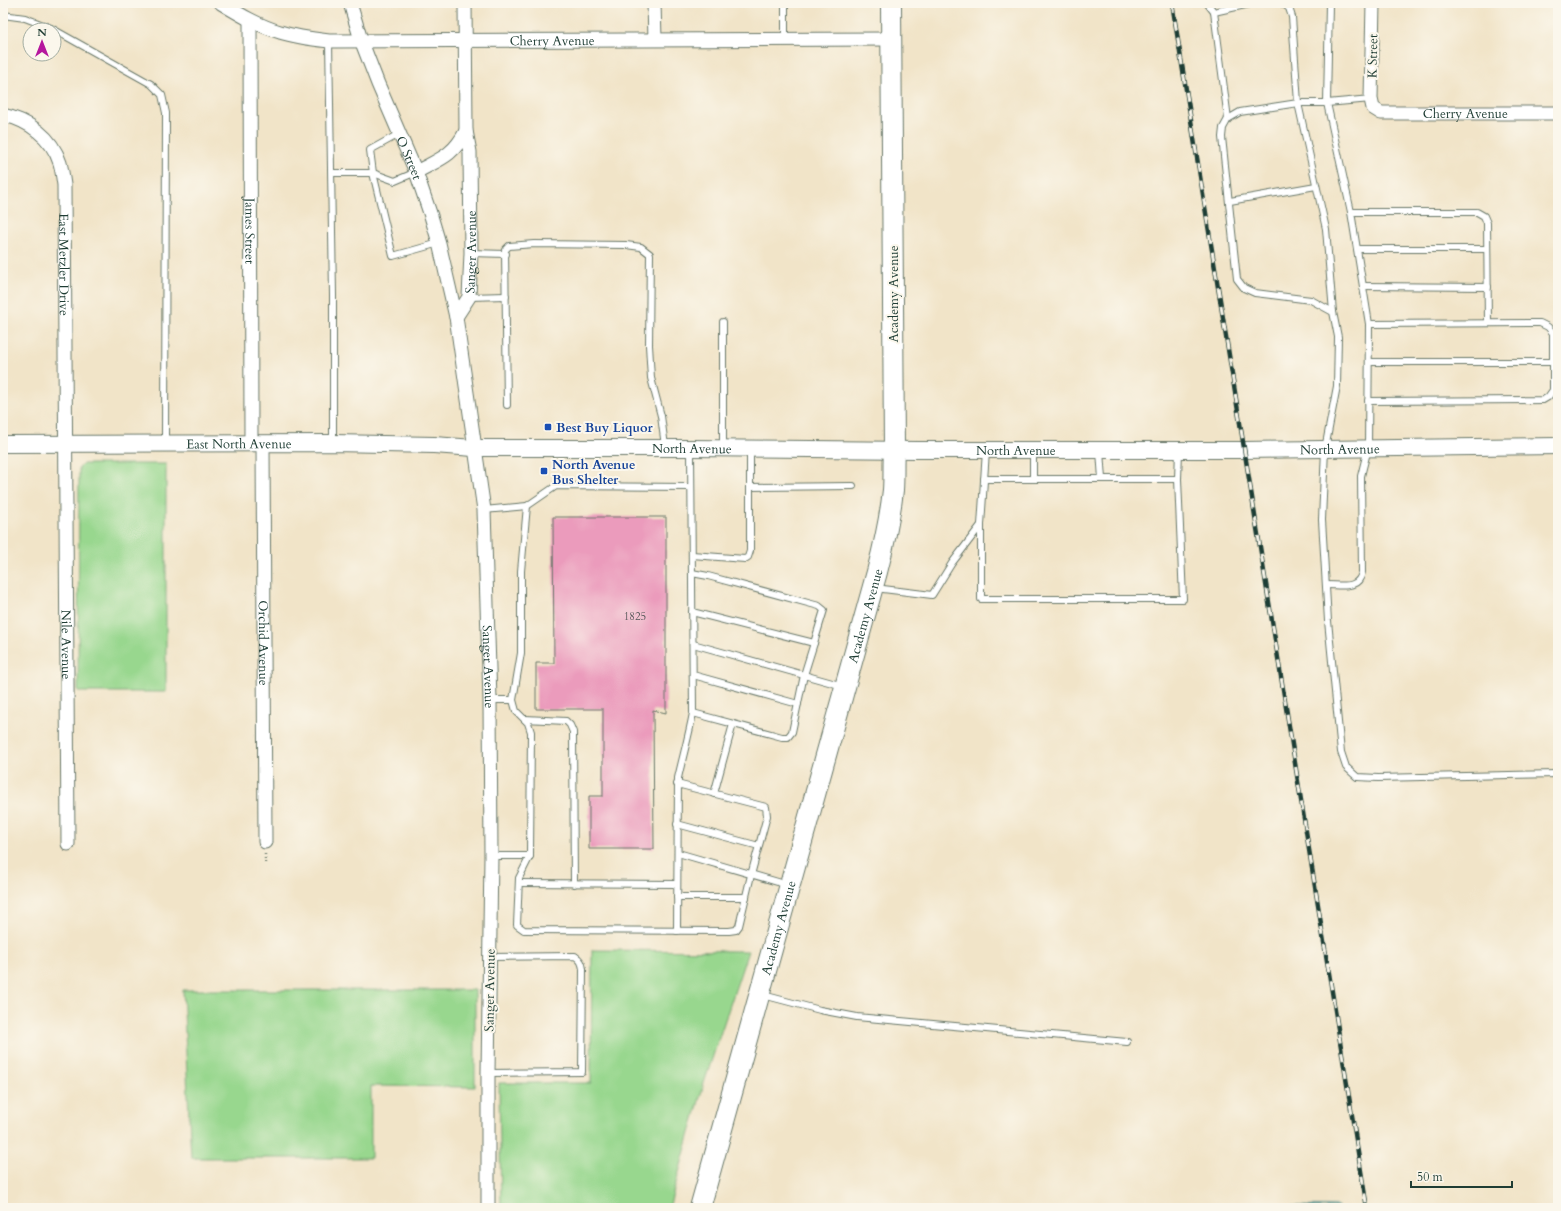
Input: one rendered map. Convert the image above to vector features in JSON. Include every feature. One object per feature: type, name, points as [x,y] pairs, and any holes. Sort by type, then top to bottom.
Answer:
[{"type":"main road","name":"Academy Avenue","points":[[700,1208],[885,541],[891,504],[894,450],[891,3]]},
{"type":"street","name":"Cherry Avenue","points":[[220,3],[250,20],[278,31],[304,38],[329,41],[891,39]]},
{"type":"street","name":"O Street","points":[[350,3],[361,40],[378,84],[416,172],[431,216],[439,243],[456,317]]},
{"type":"street","name":"Sanger Avenue","points":[[465,3],[466,131],[470,152],[471,253],[469,296],[456,317],[484,510],[490,700],[491,856],[488,1208]]},
{"type":"street","points":[[654,3],[655,40]]},
{"type":"street","name":"K Street","points":[[1372,103],[1373,3]]},
{"type":"street","name":"James Street","points":[[250,20],[257,443]]},
{"type":"street","name":"Cherry Avenue","points":[[1372,103],[1381,113],[1558,113]]},
{"type":"street","name":"East Metzler Drive","points":[[3,115],[16,117],[35,128],[49,142],[60,162],[64,185],[65,444]]},
{"type":"street","points":[[416,172],[452,152],[459,144],[466,131]]},
{"type":"street","name":"Orchid Avenue","points":[[257,443],[264,842]]},
{"type":"street","name":"East North Avenue","points":[[3,444],[333,443],[434,445],[474,448]]},
{"type":"street","name":"Nile Avenue","points":[[65,444],[68,844]]},
{"type":"street","name":"North Avenue","points":[[474,448],[1179,450],[1558,446]]},
{"type":"lane","points":[[785,3],[785,39]]},
{"type":"lane","points":[[1207,3],[1214,12],[1228,119]]},
{"type":"lane","points":[[1214,12],[1254,3]]},
{"type":"lane","points":[[1282,3],[1289,8],[1292,17],[1298,103],[1326,229],[1333,312],[1338,338],[1337,386],[1325,449],[1322,520],[1328,621],[1341,752],[1346,767],[1357,777],[1386,778],[1558,774]]},
{"type":"lane","points":[[1326,585],[1355,584],[1361,580],[1361,476],[1368,448],[1370,324],[1352,212],[1327,103],[1329,3]]},
{"type":"lane","points":[[3,15],[25,18],[51,28],[151,84],[162,95],[166,113],[165,444]]},
{"type":"lane","points":[[329,41],[332,173],[333,443]]},
{"type":"lane","points":[[1333,312],[1312,300],[1255,293],[1244,288],[1237,279],[1230,201],[1222,137],[1223,128],[1228,119],[1240,112],[1298,103],[1372,103]]},
{"type":"lane","points":[[399,134],[370,150],[373,173],[393,256],[439,243]]},
{"type":"lane","points":[[332,173],[373,173],[395,181],[416,172]]},
{"type":"lane","points":[[1230,201],[1316,186]]},
{"type":"lane","points":[[1352,212],[1476,212],[1484,216],[1488,223],[1488,323]]},
{"type":"lane","points":[[507,406],[505,250],[509,246],[534,244],[626,245],[640,247],[650,254],[649,345],[651,378],[661,416],[665,448]]},
{"type":"lane","points":[[1358,249],[1488,249]]},
{"type":"lane","points":[[471,253],[506,254]]},
{"type":"lane","points":[[1363,286],[1488,287]]},
{"type":"lane","points":[[469,296],[506,296]]},
{"type":"lane","points":[[723,322],[723,448]]},
{"type":"lane","points":[[1368,401],[1543,400],[1548,397],[1553,390],[1552,333],[1548,327],[1540,323],[1370,324]]},
{"type":"lane","points":[[1369,362],[1553,362]]},
{"type":"lane","points":[[677,931],[678,784],[683,754],[688,743],[693,713],[691,448]]},
{"type":"lane","points":[[692,555],[745,559],[748,557],[750,551],[750,448]]},
{"type":"lane","points":[[986,450],[981,524],[981,599],[1183,599],[1178,479],[1179,450]]},
{"type":"lane","points":[[1033,450],[1033,479]]},
{"type":"lane","points":[[1100,450],[1102,479]]},
{"type":"lane","points":[[984,479],[1178,479]]},
{"type":"lane","points":[[484,510],[527,506],[556,486],[691,487]]},
{"type":"lane","points":[[750,487],[853,486]]},
{"type":"lane","points":[[527,506],[521,571],[521,653],[513,700],[516,711],[528,723],[531,732],[530,856],[522,868],[518,878],[518,925],[524,930],[736,930],[739,926],[767,816],[766,807],[678,784]]},
{"type":"lane","points":[[872,587],[932,595],[952,563],[981,524]]},
{"type":"lane","points":[[692,573],[819,606],[824,610],[804,675],[792,732],[788,737],[782,737],[693,713]]},
{"type":"lane","points":[[692,612],[814,643]]},
{"type":"lane","points":[[693,644],[844,686]]},
{"type":"lane","points":[[693,675],[798,704]]},
{"type":"lane","points":[[490,700],[513,700]]},
{"type":"lane","points":[[525,719],[566,721],[570,725],[573,732],[574,884]]},
{"type":"lane","points":[[714,794],[733,724]]},
{"type":"lane","points":[[677,824],[759,846]]},
{"type":"lane","points":[[678,853],[790,886]]},
{"type":"lane","points":[[491,856],[530,856]]},
{"type":"lane","points":[[518,883],[677,884]]},
{"type":"lane","points":[[677,897],[746,896]]},
{"type":"lane","points":[[488,1073],[582,1072],[583,969],[579,959],[575,956],[490,957]]},
{"type":"lane","points":[[759,994],[820,1010],[856,1017],[1127,1042]]},
{"type":"green space","points":[[83,464],[166,464],[166,692],[78,692],[79,468]]},
{"type":"green space","points":[[592,950],[748,951],[704,1083],[669,1208],[501,1208],[499,1083],[591,1083]]},
{"type":"green space","points":[[183,990],[475,990],[475,1087],[371,1086],[371,1158],[191,1158]]},
{"type":"water","points":[[1244,1205],[1338,1207],[1338,1208],[1244,1208]]},
{"type":"building","points":[[553,517],[666,517],[666,713],[653,710],[654,849],[589,849],[589,796],[603,796],[603,709],[536,709],[536,663],[554,663]]},
{"type":"railway","points":[[1172,3],[1367,1208]]},
{"type":"place","name":"Best Buy Liquor","points":[[548,427]]},
{"type":"place","name":"North Avenue Bus Shelter","points":[[544,471]]}]
